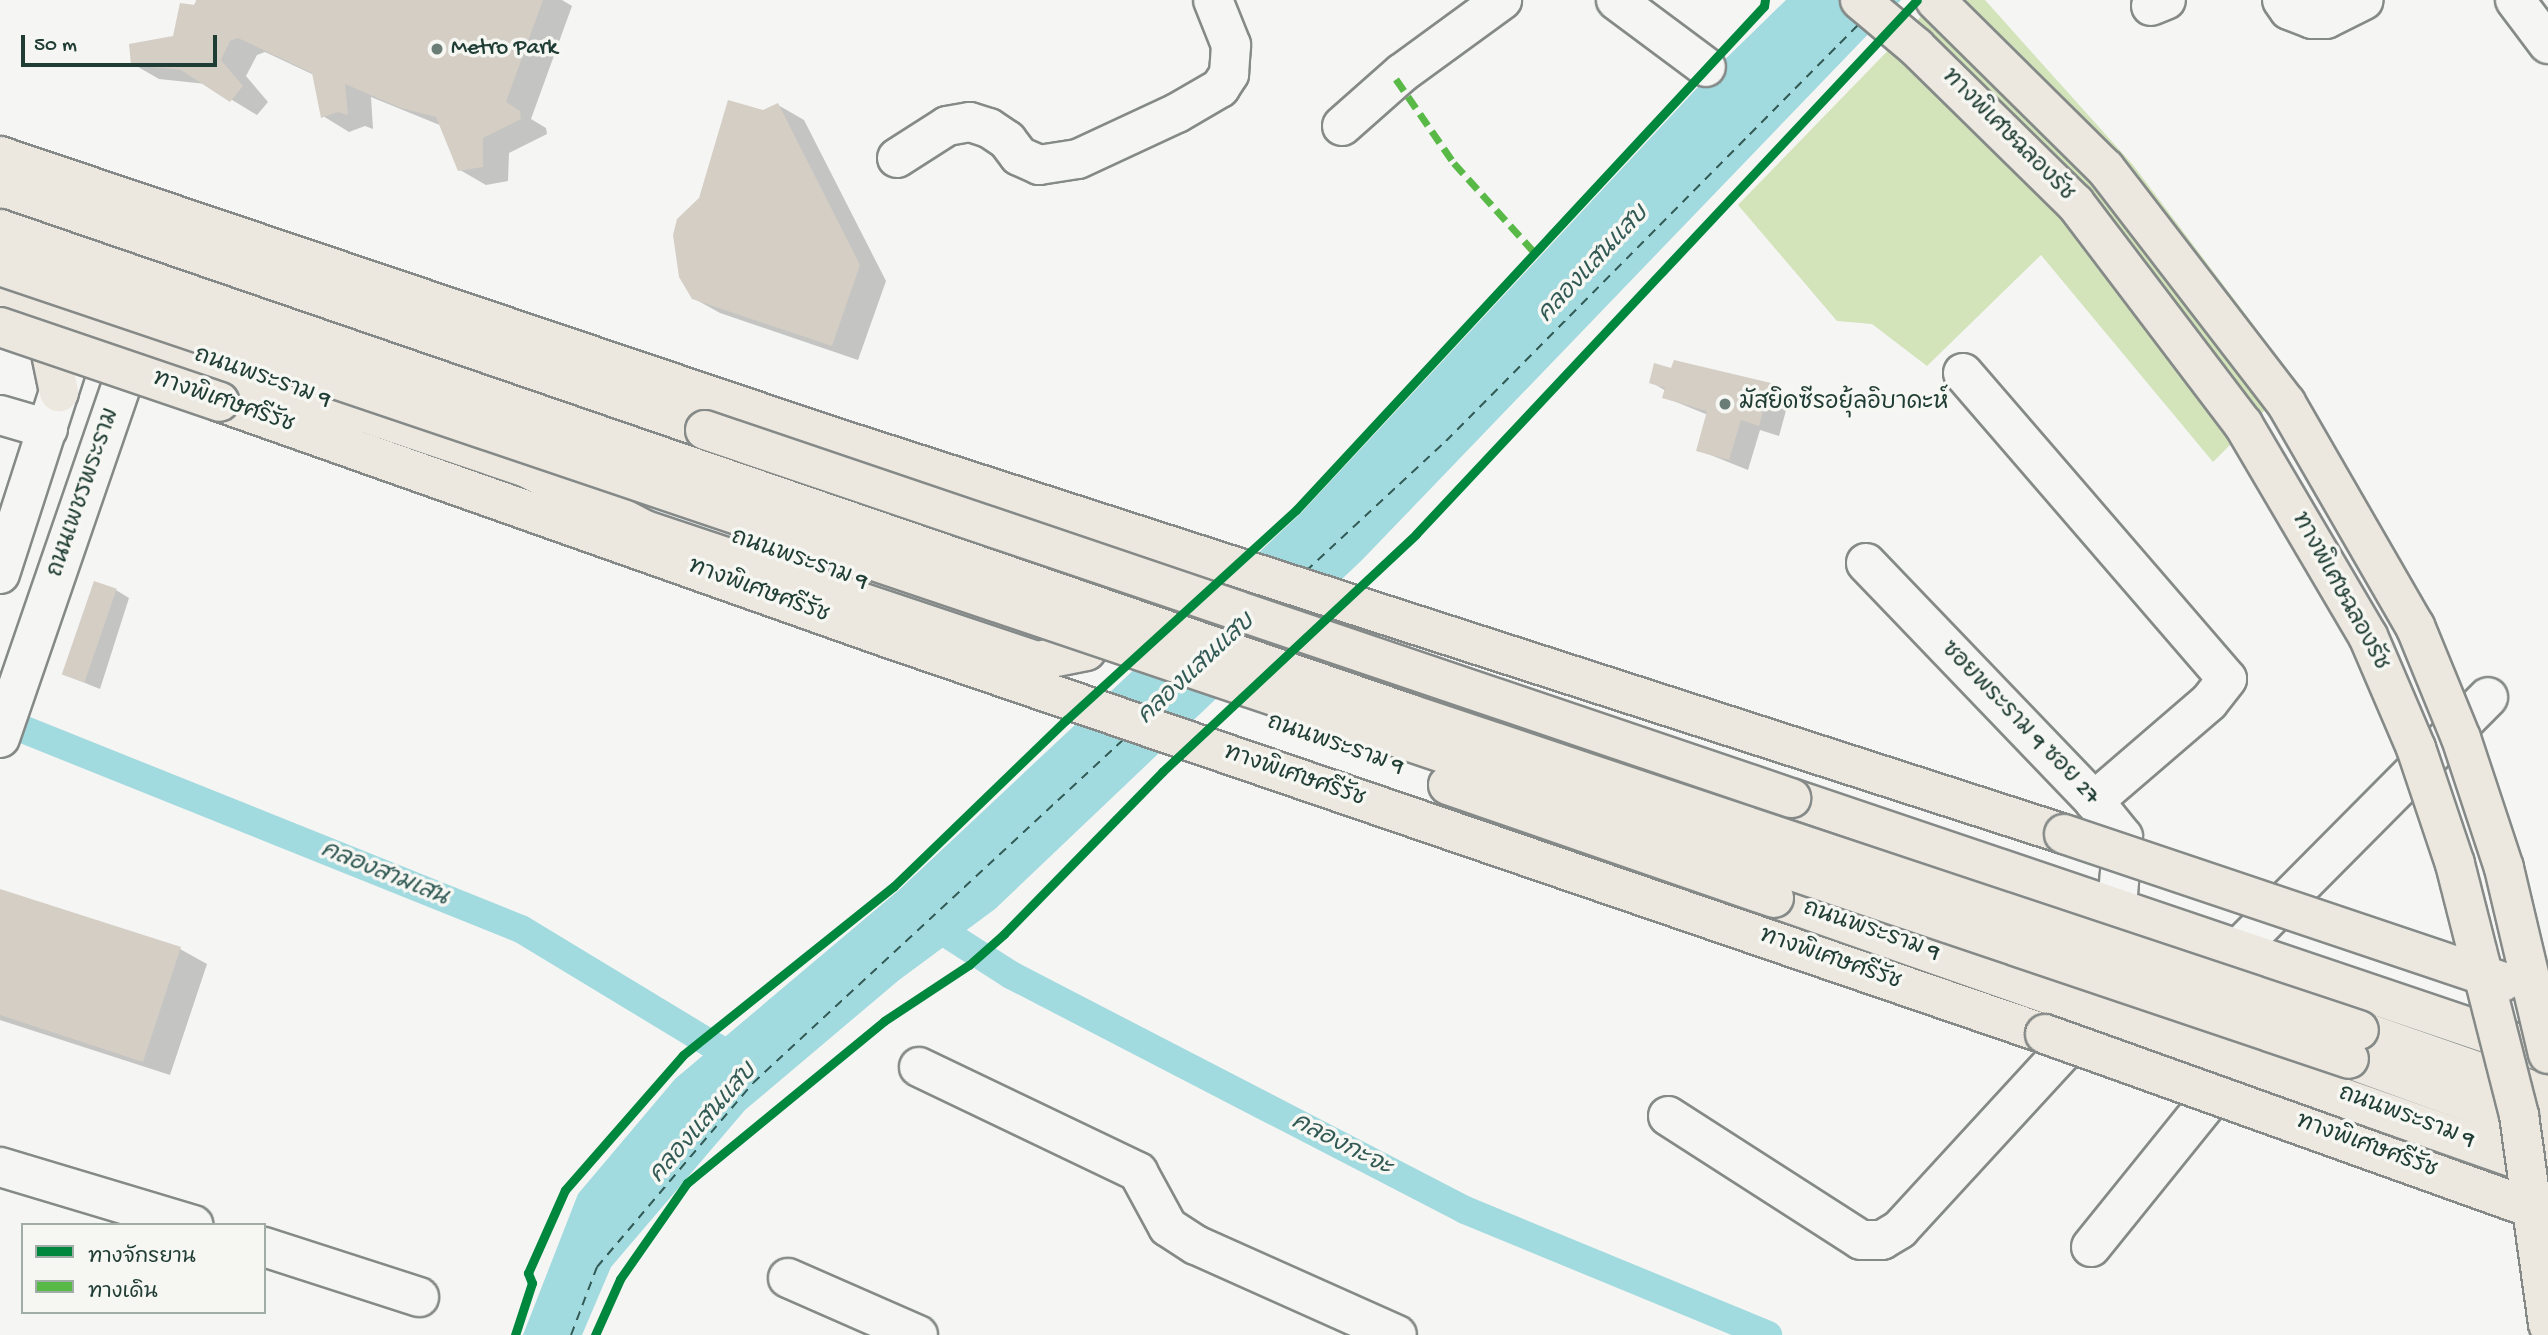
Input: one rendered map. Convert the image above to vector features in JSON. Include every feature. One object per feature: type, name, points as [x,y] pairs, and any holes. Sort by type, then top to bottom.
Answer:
[{"type":"main road","name":"ทางพิเศษฉลองรัช","points":[[1860,0],[1916,47],[2075,203],[2243,424],[2368,636],[2416,748],[2459,877],[2519,1115],[2548,1325]]},
{"type":"main road","name":"ทางพิเศษฉลองรัช","points":[[1935,0],[2105,168],[2286,403],[2415,626],[2461,738],[2504,868],[2548,1054]]},
{"type":"main road","points":[[0,156],[827,435],[2051,829],[2548,998]]},
{"type":"main road","points":[[0,190],[1791,798],[2239,947],[2548,1054]]},
{"type":"main road","points":[[0,229],[1410,714],[2548,1097]]},
{"type":"main road","name":"ถนนพระราม 9","points":[[0,266],[2349,1059],[2548,1131]]},
{"type":"main road","name":"ถนนพระราม 9","points":[[0,290],[523,466],[1774,898],[2242,1060],[2548,1170]]},
{"type":"main road","points":[[39,304],[50,333],[60,392]]},
{"type":"main road","name":"ทางพิเศษศรีรัช","points":[[0,327],[901,643],[2045,1034],[2548,1214]]},
{"type":"main road","points":[[0,354],[220,402]]},
{"type":"main road","points":[[523,466],[645,530],[1037,661],[1086,651],[1106,624],[1116,584],[1111,549],[1088,529],[680,392],[559,380]]},
{"type":"street","points":[[897,158],[947,126],[970,122],[998,134],[1019,156],[1039,165],[1078,159],[1200,102],[1220,88],[1233,61],[1213,0]]},
{"type":"street","points":[[1342,126],[1402,73],[1502,0]]},
{"type":"street","points":[[1616,0],[1706,67]]},
{"type":"street","points":[[2282,0],[2289,10],[2312,19],[2326,19],[2364,0]]},
{"type":"street","points":[[2515,0],[2548,44]]},
{"type":"street","points":[[0,573],[112,228]]},
{"type":"street","name":"ถนนเพชรพระราม","points":[[0,738],[53,589],[167,247]]},
{"type":"street","points":[[1963,373],[2227,679],[2209,702],[2094,801]]},
{"type":"street","points":[[0,415],[48,429]]},
{"type":"street","name":"ซอยพระราม 9 ซอย 27","points":[[1866,564],[2094,801],[2123,837],[2117,906]]},
{"type":"street","points":[[2239,947],[2488,696]]},
{"type":"street","points":[[1668,1116],[1861,1240],[1882,1240],[1900,1229],[2101,1012]]},
{"type":"street","points":[[2091,1247],[2242,1060]]},
{"type":"street","points":[[919,1068],[1138,1171],[1168,1227],[1196,1245],[1397,1335]]},
{"type":"street","points":[[0,1167],[186,1223]]},
{"type":"street","points":[[266,1248],[419,1297]]},
{"type":"street","points":[[788,1278],[918,1335]]},
{"type":"green space","points":[[1937,0],[1985,0],[2133,165],[2295,380],[2213,462],[2041,255],[1927,366],[1872,324],[1837,321],[1738,205]]},
{"type":"water","name":"คลองแสนแสบ","points":[[1786,0],[1901,0],[1362,560],[995,909],[899,980],[745,1110],[611,1267],[582,1335],[523,1335],[578,1194],[675,1079],[899,890],[1301,513],[1711,73]]},
{"type":"building","points":[[196,0],[543,0],[506,102],[520,111],[521,119],[483,138],[483,167],[458,171],[436,117],[401,108],[345,84],[348,115],[338,112],[321,118],[312,73],[238,38],[230,41],[221,60],[243,86],[230,102],[181,70],[131,65],[129,44],[173,36],[180,3],[195,5]]},
{"type":"building","points":[[728,100],[763,110],[778,103],[860,265],[832,346],[692,299],[679,277],[673,235],[677,219],[699,198]]},
{"type":"building","name":"มัสยิดซีรอยุ้ลอิบาดะห์","points":[[1674,360],[1771,383],[1759,426],[1741,420],[1729,460],[1696,451],[1707,411],[1662,398],[1665,388],[1649,383],[1654,363],[1671,368]]},
{"type":"building","points":[[94,581],[117,589],[84,682],[62,675]]},
{"type":"building","points":[[0,889],[181,947],[143,1062],[0,1015]]},
{"type":"waterway","name":"คลองสามเสน","points":[[0,720],[521,929],[747,1066]]},
{"type":"waterway","name":"คลองกะจะ","points":[[930,923],[1011,975],[1465,1210],[1768,1335]]},
{"type":"ferry route","points":[[1306,571],[1446,441],[1860,23]]},
{"type":"ferry route","points":[[1155,711],[1182,686]]},
{"type":"ferry route","points":[[571,1335],[597,1267],[753,1083],[1125,738]]},
{"type":"marked path","points":[[1396,79],[1454,163],[1535,253]]},
{"type":"cycle path","points":[[515,1335],[532,1283],[528,1273],[565,1190],[683,1055],[894,886],[1066,720],[1296,510],[1764,6],[1765,0]]},
{"type":"cycle path","points":[[595,1335],[620,1279],[687,1183],[884,1021],[969,965],[1004,934],[1162,772],[1416,534],[1917,0]]},
{"type":"place","name":"Metro Park","points":[[437,49]]},
{"type":"place","name":"มัสยิดซีรอยุ้ลอิบาดะห์","points":[[1725,404]]}]
